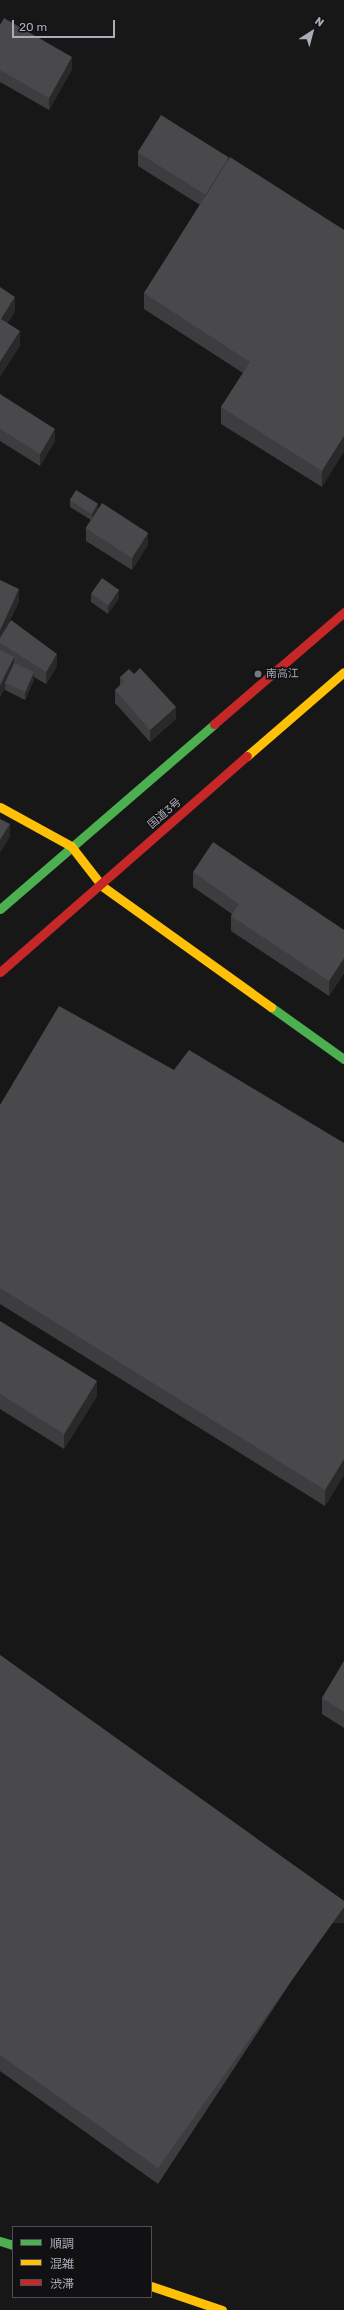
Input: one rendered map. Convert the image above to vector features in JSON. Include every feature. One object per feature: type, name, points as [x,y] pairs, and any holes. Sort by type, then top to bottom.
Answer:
[{"type":"main road","points":[[0,909],[71,846],[344,612]]},
{"type":"main road","name":"国道3号","points":[[0,972],[102,886],[344,672]]},
{"type":"main road","points":[[0,807],[71,846],[102,886],[344,1059]]},
{"type":"main road","points":[[0,2241],[12,2245]]},
{"type":"main road","points":[[152,2286],[222,2310]]},
{"type":"building","points":[[4,18],[72,57],[49,98],[0,70],[0,25]]},
{"type":"building","points":[[161,115],[229,157],[206,195],[138,152]]},
{"type":"building","points":[[230,157],[344,230],[344,436],[322,471],[221,407],[250,362],[144,293]]},
{"type":"building","points":[[0,287],[15,297],[1,319],[20,331],[0,362]]},
{"type":"building","points":[[0,394],[55,429],[40,454],[0,429]]},
{"type":"building","points":[[76,490],[98,504],[92,514],[70,500]]},
{"type":"building","points":[[102,503],[148,533],[132,558],[86,528]]},
{"type":"building","points":[[102,578],[119,590],[108,606],[91,594]]},
{"type":"building","points":[[0,580],[19,589],[0,630]]},
{"type":"building","points":[[11,620],[57,654],[46,672],[0,643],[0,638]]},
{"type":"building","points":[[0,650],[14,657],[0,685]]},
{"type":"building","points":[[14,663],[34,672],[25,692],[5,683]]},
{"type":"building","points":[[140,668],[176,707],[150,730],[115,690],[124,682],[120,677],[129,669],[134,674]]},
{"type":"building","points":[[0,819],[10,824],[0,840]]},
{"type":"building","points":[[213,842],[344,930],[344,958],[329,981],[231,916],[239,904],[193,872]]},
{"type":"building","points":[[59,1006],[174,1070],[189,1050],[344,1143],[344,1459],[325,1490],[0,1288],[0,1105]]},
{"type":"building","points":[[0,1321],[97,1381],[64,1434],[0,1394]]},
{"type":"building","points":[[0,1655],[344,1901],[344,1907],[158,2168],[0,2055]]},
{"type":"building","points":[[344,1661],[344,1712],[322,1698]]},
{"type":"traffic: fast","points":[[0,909],[214,724]]},
{"type":"traffic: fast","points":[[271,1007],[344,1059]]},
{"type":"traffic: fast","points":[[0,2241],[12,2245]]},
{"type":"traffic: slow","points":[[247,756],[344,672]]},
{"type":"traffic: slow","points":[[0,807],[71,846],[102,886],[271,1007]]},
{"type":"traffic: slow","points":[[152,2286],[222,2310]]},
{"type":"traffic: jam","points":[[214,724],[344,612]]},
{"type":"traffic: jam","points":[[0,972],[247,756]]},
{"type":"place","name":"南高江","points":[[258,674]]}]
